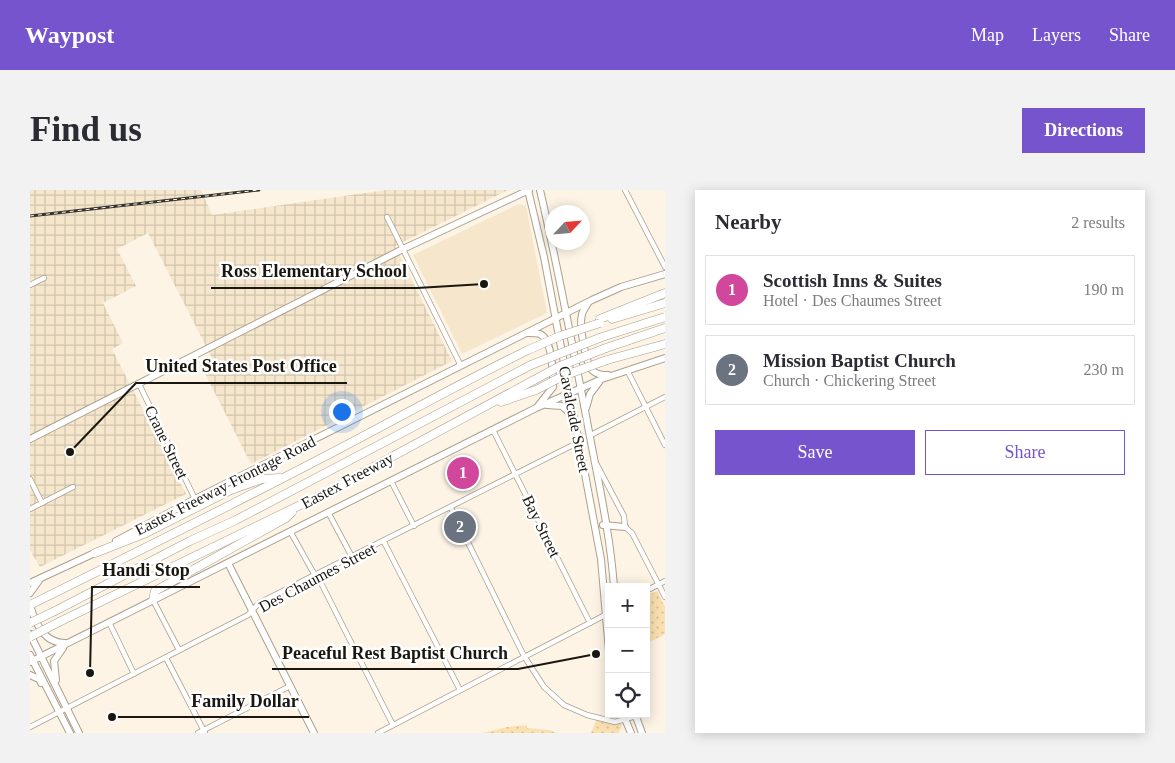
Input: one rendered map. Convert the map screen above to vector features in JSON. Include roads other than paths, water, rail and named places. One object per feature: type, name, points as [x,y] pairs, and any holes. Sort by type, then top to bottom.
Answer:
[{"type":"highway","points":[[600,321],[665,293]]},
{"type":"highway","name":"Eastex Freeway","points":[[30,606],[284,478],[407,414],[466,380],[528,350],[600,321],[665,303]]},
{"type":"highway","points":[[30,623],[54,609],[190,541],[236,520],[531,365],[602,337],[665,317]]},
{"type":"highway","name":"Eastex Freeway","points":[[30,635],[297,507],[560,366],[665,328]]},
{"type":"highway","points":[[478,410],[536,390],[563,376],[607,360],[665,344]]},
{"type":"highway","points":[[95,553],[146,533],[231,490],[262,479],[284,478]]},
{"type":"highway","points":[[153,600],[155,591],[286,518],[297,507]]},
{"type":"highway","points":[[30,618],[54,609]]},
{"type":"main road","name":"Cavalcade Street","points":[[528,190],[544,257],[596,527],[602,559],[605,592]]},
{"type":"main road","points":[[30,439],[403,250],[528,190]]},
{"type":"main road","name":"Cavalcade Street","points":[[540,190],[590,436],[610,548],[614,583]]},
{"type":"main road","points":[[544,257],[554,254]]},
{"type":"main road","name":"Eastex Freeway Frontage Road","points":[[30,583],[95,553],[195,500],[588,302],[617,289],[665,274]]},
{"type":"main road","points":[[588,302],[582,313],[581,324],[588,363],[593,371],[598,374],[611,376]]},
{"type":"main road","points":[[527,333],[539,334],[545,339],[553,369],[554,387],[536,408]]},
{"type":"main road","points":[[70,733],[31,659],[67,644],[536,408],[602,379],[665,358]]},
{"type":"main road","points":[[585,412],[590,394],[602,379]]},
{"type":"main road","points":[[543,405],[562,406],[574,416]]},
{"type":"main road","points":[[596,527],[606,525],[625,526]]},
{"type":"main road","points":[[228,563],[314,733]]},
{"type":"main road","points":[[30,593],[40,578]]},
{"type":"main road","points":[[30,606],[48,639],[67,644]]},
{"type":"main road","points":[[30,635],[79,733]]},
{"type":"main road","points":[[59,693],[54,661],[67,644]]},
{"type":"main road","points":[[30,675],[39,679],[49,692]]},
{"type":"main road","points":[[624,718],[631,733]]},
{"type":"main road","points":[[636,718],[642,733]]},
{"type":"street","points":[[625,190],[665,267]]},
{"type":"street","points":[[387,218],[461,366]]},
{"type":"street","points":[[30,285],[44,278]]},
{"type":"street","points":[[627,370],[665,446]]},
{"type":"street","name":"Crane Street","points":[[139,384],[195,500]]},
{"type":"street","points":[[590,436],[665,397]]},
{"type":"street","name":"Bay Street","points":[[493,430],[590,623]]},
{"type":"street","name":"Des Chaumes Street","points":[[30,727],[248,615],[259,603],[384,542],[579,442]]},
{"type":"street","points":[[594,460],[624,516],[625,526],[632,533],[665,597]]},
{"type":"street","points":[[30,479],[42,503]]},
{"type":"street","points":[[391,481],[414,526]]},
{"type":"street","points":[[30,509],[73,487]]},
{"type":"street","points":[[451,508],[524,656],[544,687],[564,705],[588,716],[616,722],[622,718]]},
{"type":"street","points":[[328,512],[352,557]]},
{"type":"street","points":[[290,531],[319,579],[394,725]]},
{"type":"street","points":[[384,542],[460,690]]},
{"type":"street","points":[[650,589],[665,581]]},
{"type":"street","points":[[153,600],[179,650]]},
{"type":"street","points":[[378,733],[605,615]]},
{"type":"street","points":[[109,622],[134,674]]},
{"type":"street","points":[[166,658],[204,732]]},
{"type":"street","points":[[198,733],[204,732],[290,686]]},
{"type":"railway","points":[[30,216],[259,190]]},
{"type":"place","name":"Ross Elementary School","points":[[484,284]]},
{"type":"place","name":"United States Post Office","points":[[70,452]]},
{"type":"place","name":"Scottish Inns & Suites","points":[[463,473]]},
{"type":"place","name":"Mission Baptist Church","points":[[460,527]]},
{"type":"place","name":"Peaceful Rest Baptist Church","points":[[596,654]]},
{"type":"place","name":"Handi Stop","points":[[90,673]]},
{"type":"place","name":"Family Dollar","points":[[112,717]]}]
